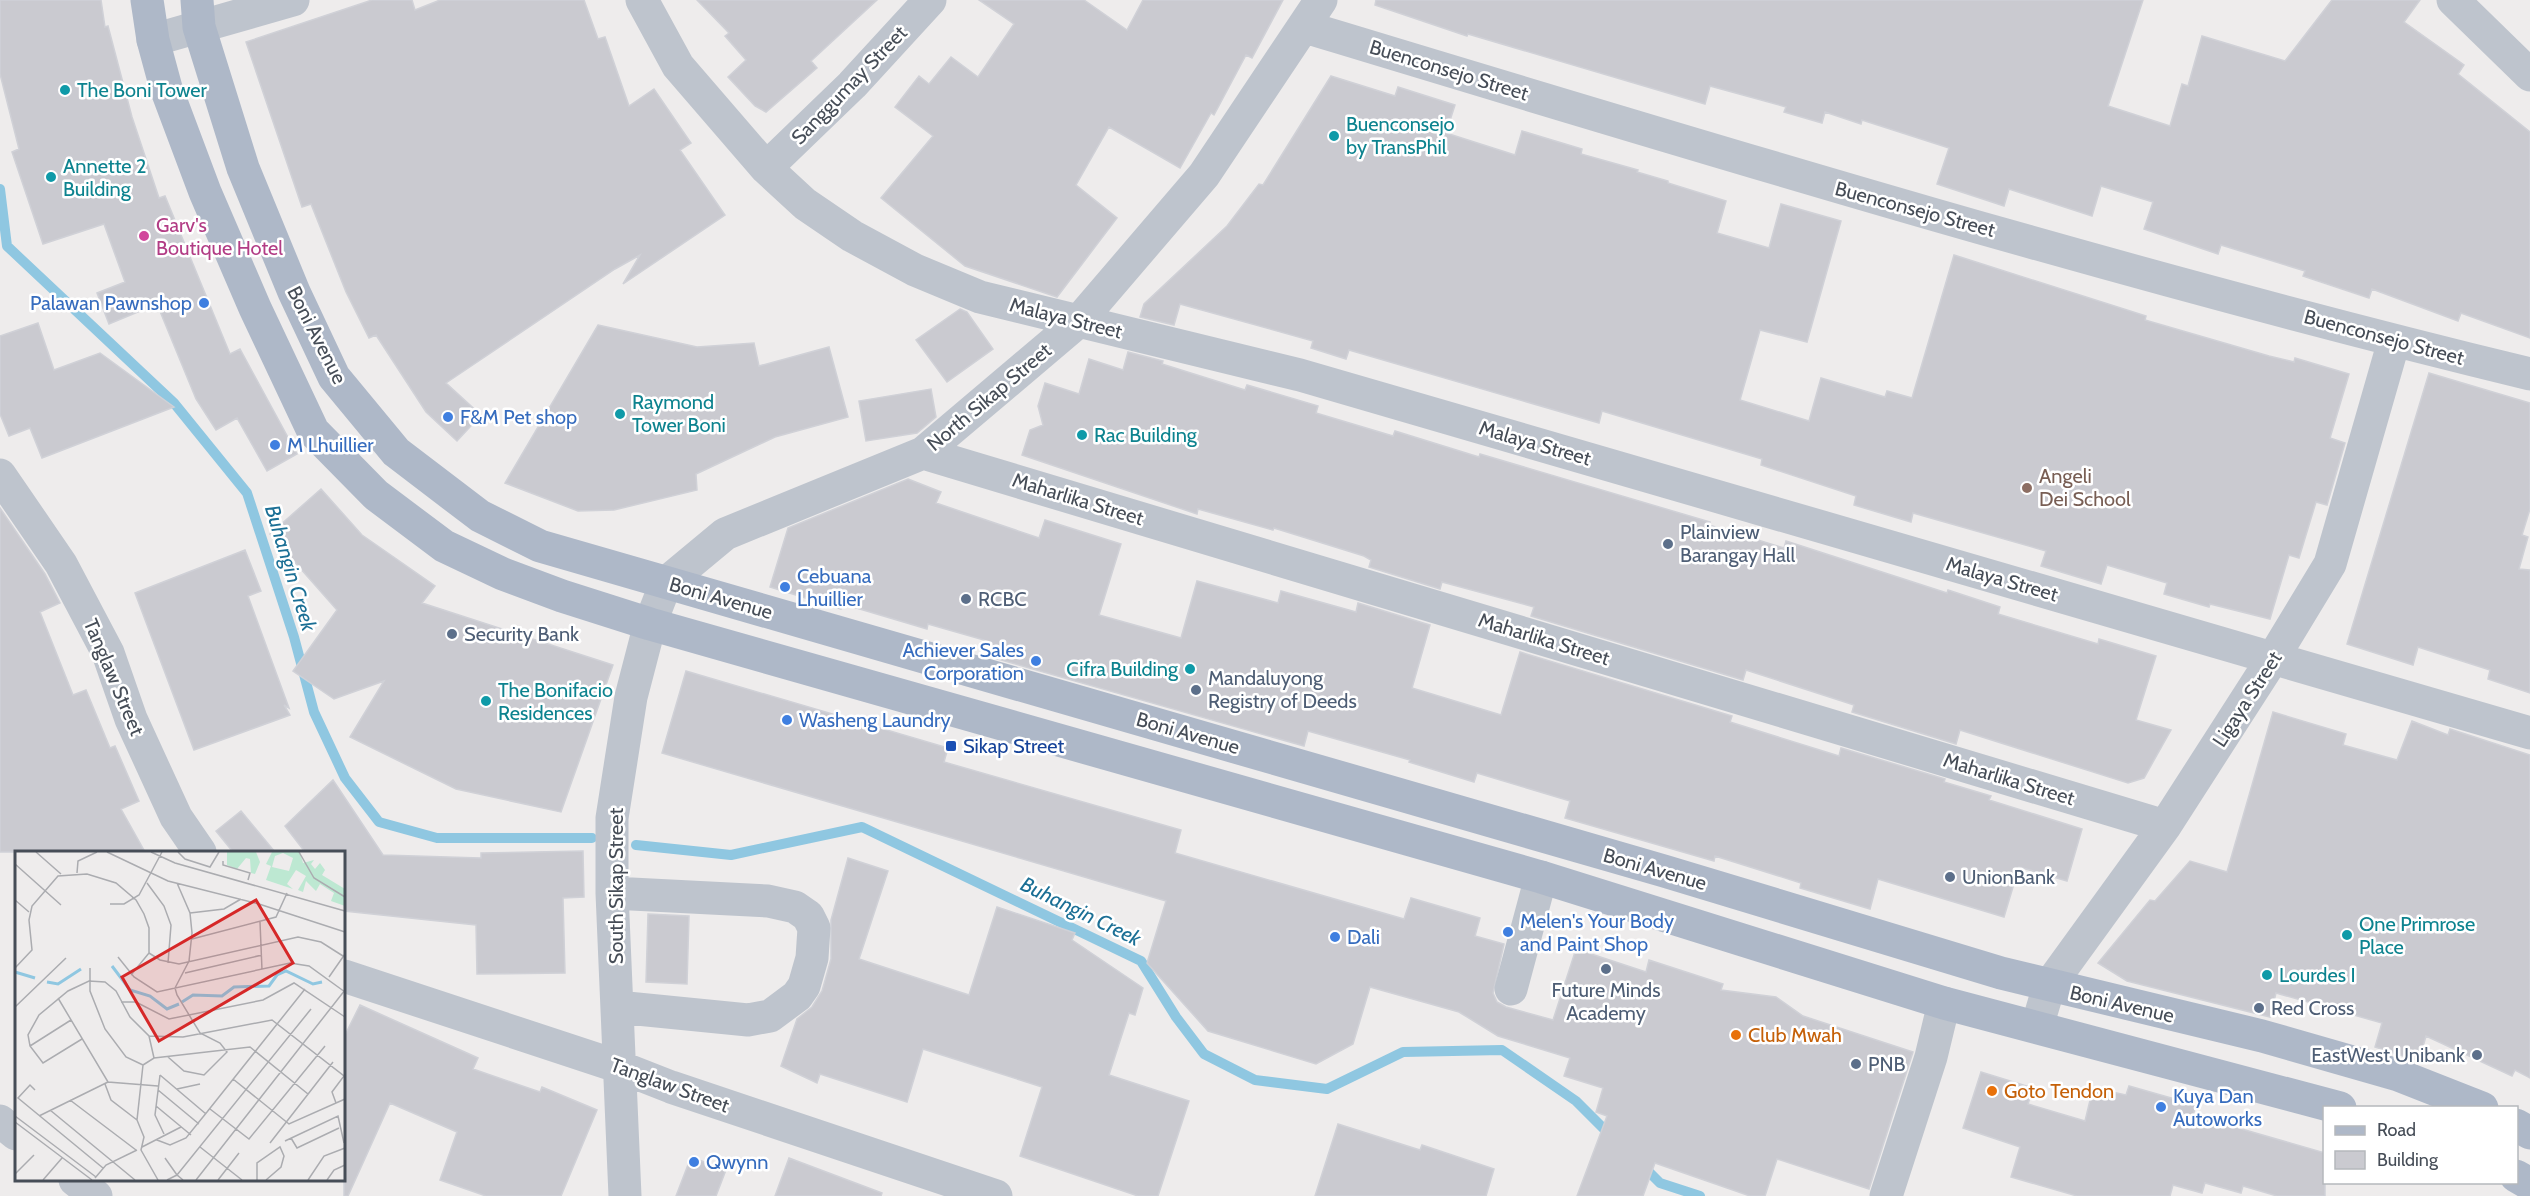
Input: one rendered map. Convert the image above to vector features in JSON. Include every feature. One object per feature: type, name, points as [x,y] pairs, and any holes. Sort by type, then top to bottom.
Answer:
[{"type":"main road","name":"Boni Avenue","points":[[147,0],[153,40],[166,88],[206,192],[255,308],[313,431],[376,495],[444,546],[503,574],[552,593],[650,624],[1542,877],[1944,1002],[2336,1106]]},
{"type":"main road","name":"Boni Avenue","points":[[198,14],[243,168],[304,313],[334,377],[396,452],[480,516],[540,546],[1653,868],[2049,986],[2262,1036],[2398,1075],[2479,1106]]},
{"type":"street","points":[[153,40],[198,14],[293,0]]},
{"type":"street","name":"Malaya Street","points":[[642,0],[678,66],[766,168],[805,204],[833,223],[915,270],[980,297],[1300,375],[2530,733]]},
{"type":"street","name":"Sanggumay Street","points":[[766,168],[852,85],[930,0]]},
{"type":"street","points":[[2452,0],[2530,75]]},
{"type":"street","name":"North Sikap Street","points":[[666,582],[725,534],[923,453],[1079,321],[1204,175],[1313,13]]},
{"type":"street","name":"Buenconsejo Street","points":[[1313,13],[1800,177],[2394,341],[2530,374]]},
{"type":"street","name":"Ligaya Street","points":[[2037,1027],[2049,986],[2165,826],[2273,658],[2330,564],[2394,341]]},
{"type":"street","name":"Maharlika Street","points":[[923,453],[2165,826]]},
{"type":"street","name":"Tanglaw Street","points":[[0,475],[61,564],[108,653],[131,718],[176,817],[199,851]]},
{"type":"street","name":"South Sikap Street","points":[[625,1196],[612,893],[612,818],[631,697],[650,624],[666,582]]},
{"type":"street","points":[[1511,989],[1542,877]]},
{"type":"street","points":[[612,893],[768,902],[795,907],[808,916],[814,928],[812,958],[804,986],[797,996],[770,1016],[748,1020],[617,1007]]},
{"type":"street","name":"Tanglaw Street","points":[[345,976],[620,1067],[671,1087],[996,1196]]},
{"type":"street","points":[[1886,1196],[1931,1057],[1944,1002]]},
{"type":"street","points":[[0,1121],[15,1133]]},
{"type":"street","points":[[77,1181],[96,1196]]},
{"type":"building","points":[[0,0],[101,0],[105,27],[108,26],[132,117],[159,198],[165,196],[230,354],[240,349],[297,454],[267,471],[237,418],[216,430],[196,399],[157,304],[109,324],[97,293],[125,282],[104,224],[43,244],[12,152],[19,149],[0,74]]},
{"type":"building","points":[[372,0],[412,0],[415,10],[440,0],[584,0],[598,39],[605,37],[629,106],[654,89],[691,143],[680,150],[725,215],[623,284],[640,255],[615,269],[446,383],[481,415],[457,441],[426,412],[376,335],[369,338],[346,292],[311,204],[302,207],[246,42]]},
{"type":"building","points":[[697,0],[877,0],[811,61],[817,68],[766,112],[755,106],[728,77],[746,60],[725,36],[729,33]]},
{"type":"building","points":[[979,0],[1084,0],[1127,30],[1143,0],[1283,0],[1252,58],[1246,55],[1214,115],[1211,113],[1180,168],[1109,127],[1076,185],[1117,218],[1057,297],[965,266],[881,198],[933,136],[895,107],[919,76],[929,84],[951,57],[978,77],[1014,24]]},
{"type":"building","points":[[1376,0],[2143,0],[2108,106],[2170,126],[2182,84],[2188,86],[2202,36],[2285,61],[2332,0],[2420,0],[2404,22],[2464,65],[2458,74],[2530,132],[2530,338],[2461,313],[2458,321],[2372,289],[2369,298],[2303,276],[2305,271],[2221,245],[2218,254],[2144,229],[2153,202],[2101,186],[2092,216],[2009,189],[2004,206],[1937,184],[1949,148],[1862,120],[1861,124],[1825,112],[1822,123],[1784,112],[1786,107],[1710,86],[1705,104],[1468,34],[1467,36],[1375,5]]},
{"type":"building","points":[[1331,76],[1395,96],[1398,87],[1455,105],[1446,133],[1515,155],[1522,131],[1582,149],[1581,154],[1638,170],[1637,172],[1668,181],[1668,183],[1726,201],[1717,233],[1769,248],[1781,204],[1841,221],[1807,342],[1760,330],[1740,400],[1809,421],[1821,378],[1885,397],[1887,391],[1912,398],[1954,255],[2146,316],[2145,320],[2269,356],[2294,362],[2295,358],[2349,374],[2330,438],[2345,443],[2327,505],[2316,502],[2299,558],[2289,555],[2270,619],[2210,604],[2209,607],[2164,594],[2167,583],[2107,565],[2101,584],[2041,566],[2046,551],[1913,513],[1911,522],[1854,505],[1856,496],[1761,465],[1762,459],[1602,411],[1599,423],[1349,350],[1346,359],[1311,348],[1313,341],[1180,304],[1174,325],[1140,317],[1144,304],[1227,226],[1259,184],[1263,185]]},
{"type":"building","points":[[960,309],[967,312],[993,349],[947,382],[916,340]]},
{"type":"building","points":[[38,323],[54,370],[100,353],[174,407],[42,458],[30,428],[9,436],[0,414],[0,336]]},
{"type":"building","name":"Raymond Tower Boni","points":[[598,325],[697,347],[754,343],[759,366],[829,347],[848,417],[775,437],[696,474],[697,490],[614,510],[578,511],[505,483]]},
{"type":"building","points":[[1128,352],[1163,361],[1162,364],[1245,390],[1247,385],[1318,406],[1316,413],[1393,436],[1395,431],[1479,457],[1480,454],[1710,522],[1709,525],[1784,548],[1786,541],[1947,593],[1948,590],[2000,607],[1998,614],[2098,644],[2099,639],[2156,656],[2136,720],[2171,730],[2144,778],[2128,783],[1960,730],[1956,744],[1852,712],[1854,705],[1746,670],[1743,680],[1531,616],[1534,607],[1442,582],[1440,589],[1369,567],[1371,560],[1364,556],[1274,528],[1273,530],[1198,509],[1197,514],[1022,455],[1030,430],[1043,425],[1038,406],[1045,383],[1079,394],[1089,359],[1123,370]]},
{"type":"building","points":[[2429,373],[2530,403],[2530,509],[2522,535],[2528,537],[2519,569],[2530,570],[2530,693],[2488,679],[2490,670],[2418,647],[2413,665],[2347,644]]},
{"type":"building","points":[[931,389],[936,417],[917,433],[866,441],[859,401]]},
{"type":"building","points":[[908,479],[941,492],[936,503],[1039,538],[1045,520],[1121,544],[1099,615],[1181,638],[1197,581],[1278,603],[1281,591],[1356,612],[1358,603],[1430,625],[1412,688],[1501,715],[1520,652],[1732,716],[1730,722],[1839,756],[1841,748],[1945,779],[1944,782],[1991,796],[1989,800],[2082,829],[2067,881],[2019,867],[2004,917],[1878,879],[1870,909],[1800,888],[1801,883],[1715,856],[1714,861],[1565,818],[1570,801],[1477,773],[1474,782],[1409,762],[1410,760],[1308,731],[1304,746],[980,654],[984,640],[928,624],[927,629],[843,604],[841,609],[770,587],[788,528]]},
{"type":"building","name":"The Bonifacio Residences","points":[[321,489],[362,535],[435,586],[422,603],[613,665],[561,812],[456,789],[350,737],[384,681],[334,699],[293,671],[337,610],[270,534]]},
{"type":"building","points":[[0,508],[45,574],[60,603],[40,612],[73,695],[86,690],[110,748],[115,746],[139,801],[121,809],[144,851],[0,852]]},
{"type":"building","points":[[245,550],[261,591],[248,596],[289,708],[284,705],[290,715],[194,750],[135,593]]},
{"type":"building","points":[[686,671],[948,748],[944,762],[1181,830],[1175,853],[1404,919],[1411,898],[1480,918],[1475,936],[1504,944],[1493,993],[1497,1002],[1506,1007],[1553,1020],[1576,949],[1646,972],[1649,960],[1723,984],[1721,990],[1776,997],[1803,1016],[1913,1052],[1869,1189],[1777,1159],[1765,1196],[1750,1196],[1655,1163],[1643,1196],[1577,1196],[1607,1116],[1596,1112],[1603,1088],[1564,1076],[1570,1058],[1498,1036],[1459,1012],[1370,987],[1353,1044],[1316,1064],[1208,1031],[1147,963],[1166,901],[662,753]]},
{"type":"building","points":[[2273,712],[2346,734],[2343,745],[2397,760],[2412,721],[2448,735],[2450,729],[2530,755],[2530,1078],[2515,1070],[2512,1076],[2426,1036],[2419,1061],[2375,1047],[2382,1023],[2276,993],[2270,1017],[2127,981],[2098,963],[2150,900],[2155,901],[2190,861],[2227,872]]},
{"type":"building","points":[[333,780],[383,855],[481,858],[481,853],[583,851],[584,897],[563,898],[565,973],[477,974],[476,925],[345,911],[345,851],[304,851],[285,826]]},
{"type":"building","points":[[241,811],[274,851],[232,851],[216,831]]},
{"type":"building","points":[[848,858],[888,871],[859,959],[969,995],[997,907],[1075,933],[1072,940],[1143,988],[1135,1015],[1129,1013],[1109,1075],[1189,1101],[1158,1196],[1138,1196],[1020,1156],[1042,1087],[923,1049],[907,1102],[820,1074],[817,1083],[781,1066],[797,1019],[812,1007],[822,991],[831,959],[831,920]]},
{"type":"building","points":[[648,914],[689,916],[687,984],[646,982]]},
{"type":"building","points":[[360,1005],[478,1058],[473,1069],[540,1092],[542,1087],[597,1110],[561,1196],[486,1196],[440,1180],[457,1132],[390,1103],[348,1196],[344,1196],[345,1035]]},
{"type":"building","points":[[1981,1072],[2033,1088],[2028,1104],[2085,1121],[2093,1088],[2126,1095],[2129,1086],[2196,1105],[2193,1115],[2323,1152],[2325,1196],[2277,1196],[2243,1186],[2241,1193],[2205,1183],[2202,1193],[2173,1185],[2170,1196],[2077,1196],[2011,1177],[2020,1147],[1963,1128]]},
{"type":"building","points":[[1338,1124],[1420,1150],[1422,1145],[1494,1169],[1486,1196],[1315,1196]]},
{"type":"building","points":[[691,1157],[726,1170],[716,1196],[676,1196]]},
{"type":"building","points":[[789,1158],[882,1193],[881,1196],[775,1196]]},
{"type":"waterway","name":"Buhangin Creek","points":[[0,189],[7,246],[174,403],[247,493],[294,637],[314,712],[345,778],[379,822],[437,838],[592,838]]},
{"type":"waterway","name":"Buhangin Creek","points":[[636,845],[731,855],[862,827],[1141,961],[1176,1017],[1204,1054],[1255,1080],[1327,1089],[1403,1052],[1502,1050],[1576,1101],[1612,1137]]},
{"type":"waterway","name":"Buhangin Creek","points":[[1641,1164],[1660,1183],[1700,1196]]},
{"type":"place","name":"The Boni Tower","points":[[65,90]]},
{"type":"place","name":"Buenconsejo by TransPhil","points":[[1334,136]]},
{"type":"place","name":"Annette 2 Building","points":[[51,177]]},
{"type":"place","name":"Garv's Boutique Hotel","points":[[144,236]]},
{"type":"place","name":"Palawan Pawnshop","points":[[204,303]]},
{"type":"place","name":"Raymond Tower Boni","points":[[620,414]]},
{"type":"place","name":"F&M Pet shop","points":[[448,417]]},
{"type":"place","name":"Rac Building","points":[[1082,435]]},
{"type":"place","name":"M Lhuillier","points":[[275,445]]},
{"type":"place","name":"Angeli Dei School","points":[[2027,488]]},
{"type":"place","name":"Plainview Barangay Hall","points":[[1668,544]]},
{"type":"place","name":"Cebuana Lhuillier","points":[[785,587]]},
{"type":"place","name":"RCBC","points":[[966,599]]},
{"type":"place","name":"Security Bank","points":[[452,634]]},
{"type":"place","name":"Achiever Sales Corporation","points":[[1036,661]]},
{"type":"place","name":"Cifra Building","points":[[1190,669]]},
{"type":"place","name":"Mandaluyong Registry of Deeds","points":[[1196,690]]},
{"type":"place","name":"The Bonifacio Residences","points":[[486,701]]},
{"type":"place","name":"Washeng Laundry","points":[[787,720]]},
{"type":"place","name":"Sikap Street","points":[[951,746]]},
{"type":"place","name":"UnionBank","points":[[1950,877]]},
{"type":"place","name":"Melen's Your Body and Paint Shop","points":[[1508,932]]},
{"type":"place","name":"One Primrose Place","points":[[2347,935]]},
{"type":"place","name":"Dali","points":[[1335,937]]},
{"type":"place","name":"Future Minds Academy","points":[[1606,969]]},
{"type":"place","name":"Lourdes I","points":[[2267,975]]},
{"type":"place","name":"Red Cross","points":[[2259,1008]]},
{"type":"place","name":"Club Mwah","points":[[1736,1035]]},
{"type":"place","name":"EastWest Unibank","points":[[2477,1055]]},
{"type":"place","name":"PNB","points":[[1856,1064]]},
{"type":"place","name":"Goto Tendon","points":[[1992,1091]]},
{"type":"place","name":"Kuya Dan Autoworks","points":[[2161,1107]]},
{"type":"place","name":"Qwynn","points":[[694,1162]]}]
